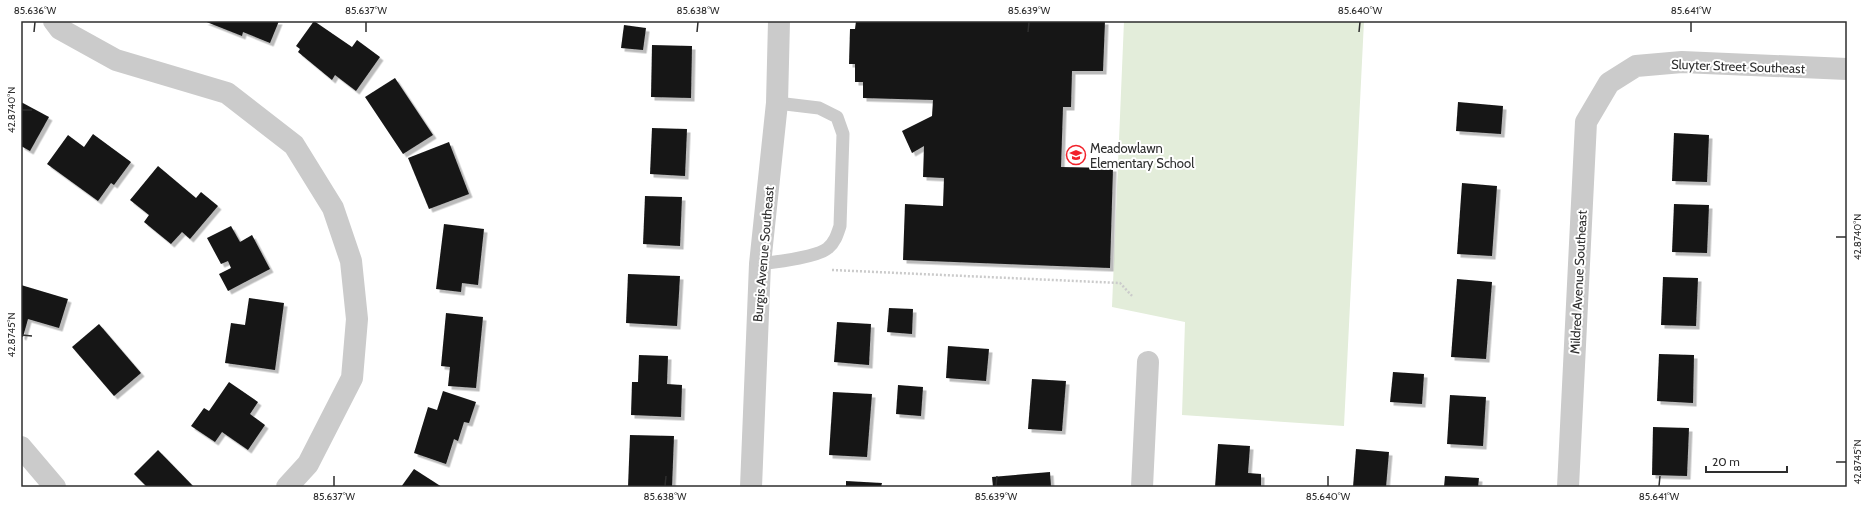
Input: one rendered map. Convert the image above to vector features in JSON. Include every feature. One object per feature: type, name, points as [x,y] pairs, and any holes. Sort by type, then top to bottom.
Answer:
[{"type":"street","points":[[54,21],[60,29],[116,60],[227,93],[294,145],[333,208],[351,262],[357,319],[352,378],[308,464],[287,487]]},
{"type":"street","name":"Burgis Avenue Southeast","points":[[751,487],[760,264],[777,103],[779,21]]},
{"type":"street","name":"Sluyter Street Southeast","points":[[1609,83],[1636,66],[1682,62],[1847,69]]},
{"type":"street","name":"Mildred Avenue Southeast","points":[[1568,487],[1586,122],[1609,83]]},
{"type":"street","points":[[1142,487],[1148,362]]},
{"type":"street","points":[[21,447],[55,487]]},
{"type":"lane","points":[[760,264],[808,256],[827,250],[836,239],[840,226],[843,134],[837,117],[819,108],[777,103]]},
{"type":"path","points":[[826,270],[1120,283],[1133,297]]},
{"type":"green space","points":[[1124,21],[1364,21],[1344,426],[1182,415],[1185,322],[1112,307]]},
{"type":"building","points":[[204,21],[279,21],[270,43],[243,32],[242,36]]},
{"type":"building","points":[[314,21],[352,47],[357,40],[380,57],[356,91],[335,75],[332,80],[298,52],[300,49],[296,46]]},
{"type":"building","points":[[856,21],[1105,21],[1103,71],[1072,71],[1071,107],[1063,107],[1061,167],[1113,168],[1110,268],[903,260],[905,204],[943,206],[944,178],[923,177],[924,146],[912,153],[902,131],[932,116],[933,100],[863,98],[863,82],[855,82],[855,64],[849,64],[850,29],[855,29]]},
{"type":"building","points":[[624,25],[646,28],[643,50],[621,48]]},
{"type":"building","points":[[652,45],[692,46],[691,98],[651,97]]},
{"type":"building","points":[[395,78],[433,135],[403,154],[365,97]]},
{"type":"building","points":[[21,102],[49,117],[30,151],[21,146]]},
{"type":"building","points":[[1458,102],[1503,106],[1501,134],[1456,131]]},
{"type":"building","points":[[652,128],[687,129],[685,176],[650,174]]},
{"type":"building","points":[[1674,133],[1709,135],[1707,182],[1672,181]]},
{"type":"building","points":[[93,134],[131,162],[114,185],[111,183],[98,201],[47,164],[68,135],[84,147]]},
{"type":"building","points":[[449,142],[469,194],[429,209],[408,158]]},
{"type":"building","points":[[158,166],[196,198],[201,192],[218,206],[190,239],[182,232],[171,244],[144,222],[149,215],[130,200]]},
{"type":"building","points":[[1462,183],[1497,186],[1492,256],[1457,254]]},
{"type":"building","points":[[645,196],[682,197],[680,246],[643,244]]},
{"type":"building","points":[[1674,204],[1709,205],[1707,253],[1672,252]]},
{"type":"building","points":[[444,224],[484,229],[478,285],[462,283],[461,292],[436,289]]},
{"type":"building","points":[[231,226],[240,242],[252,235],[270,269],[228,291],[219,274],[231,268],[228,261],[221,264],[207,238]]},
{"type":"building","points":[[628,274],[680,276],[677,326],[626,323]]},
{"type":"building","points":[[1663,277],[1698,278],[1696,326],[1661,325]]},
{"type":"building","points":[[1457,279],[1492,282],[1486,359],[1451,357]]},
{"type":"building","points":[[21,285],[68,299],[59,328],[28,319],[23,337],[21,336]]},
{"type":"building","points":[[249,298],[284,303],[275,370],[225,363],[231,323],[245,325]]},
{"type":"building","points":[[889,308],[913,309],[912,334],[887,332]]},
{"type":"building","points":[[446,313],[483,317],[476,388],[448,386],[450,367],[441,366]]},
{"type":"building","points":[[837,322],[871,324],[869,365],[834,362]]},
{"type":"building","points":[[99,324],[141,373],[114,396],[72,347]]},
{"type":"building","points":[[948,346],[989,349],[986,381],[946,378]]},
{"type":"building","points":[[1659,354],[1694,355],[1693,403],[1657,401]]},
{"type":"building","points":[[639,355],[668,356],[667,384],[682,385],[681,417],[631,415],[632,382],[638,382]]},
{"type":"building","points":[[1393,372],[1424,374],[1422,404],[1390,402]]},
{"type":"building","points":[[1032,379],[1066,381],[1062,431],[1028,429]]},
{"type":"building","points":[[229,382],[258,402],[250,414],[265,425],[248,450],[222,432],[215,442],[191,426],[204,408],[209,411]]},
{"type":"building","points":[[898,385],[923,387],[921,416],[896,414]]},
{"type":"building","points":[[443,391],[476,402],[469,423],[464,422],[458,441],[454,439],[446,464],[414,453],[428,407],[437,410]]},
{"type":"building","points":[[833,392],[872,394],[867,457],[829,455]]},
{"type":"building","points":[[1450,395],[1486,397],[1483,446],[1447,444]]},
{"type":"building","points":[[1653,427],[1689,428],[1687,476],[1652,475]]},
{"type":"building","points":[[630,435],[674,436],[672,487],[628,487]]},
{"type":"building","points":[[1218,444],[1250,446],[1248,473],[1261,474],[1261,487],[1215,487]]},
{"type":"building","points":[[1356,449],[1389,452],[1386,487],[1353,487]]},
{"type":"building","points":[[158,450],[194,487],[147,487],[134,474]]},
{"type":"building","points":[[414,469],[442,487],[401,487]]},
{"type":"building","points":[[1050,472],[1051,487],[993,487],[992,477]]},
{"type":"building","points":[[1445,476],[1479,478],[1478,487],[1444,487]]},
{"type":"building","points":[[846,481],[882,483],[881,487],[846,487]]},
{"type":"place","name":"Meadowlawn Elementary School","points":[[1076,155]]}]
